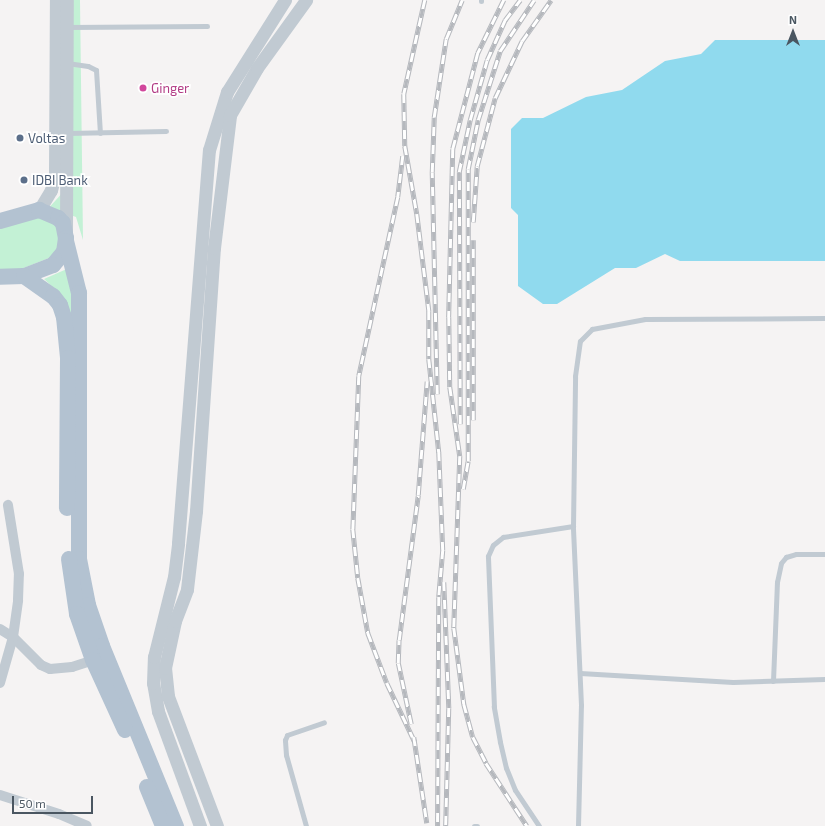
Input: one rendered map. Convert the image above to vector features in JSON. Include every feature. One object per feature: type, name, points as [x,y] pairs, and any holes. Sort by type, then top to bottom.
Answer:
[{"type":"main road","points":[[1,220],[39,210],[58,218],[63,223],[79,293],[78,559],[88,605],[102,646],[176,826]]},
{"type":"main road","points":[[0,277],[24,276],[53,265],[64,252],[66,239]]},
{"type":"main road","points":[[24,276],[53,296],[60,305],[64,317],[68,358],[66,507],[69,554],[77,614],[93,660],[127,735],[163,826]]},
{"type":"street","points":[[39,210],[51,190],[62,133],[66,63],[62,27],[56,0]]},
{"type":"street","points":[[66,239],[62,133],[62,27],[67,0]]},
{"type":"street","points":[[200,826],[158,711],[153,682],[160,656],[174,577],[178,542],[209,150],[227,92],[285,0]]},
{"type":"street","points":[[217,826],[168,696],[160,656],[187,588],[195,519],[214,248],[230,115],[240,96],[293,15],[306,0]]},
{"type":"street","points":[[209,150],[225,150]]},
{"type":"street","points":[[0,683],[13,637],[19,574],[8,505]]},
{"type":"street","points":[[0,629],[13,637],[33,658],[50,669],[72,667],[93,660]]},
{"type":"street","points":[[0,795],[59,814],[87,826]]},
{"type":"lane","points":[[62,27],[207,26]]},
{"type":"lane","points":[[66,63],[88,66],[96,70],[100,133]]},
{"type":"lane","points":[[62,133],[166,131]]},
{"type":"lane","points":[[578,826],[580,673],[572,526],[575,376],[578,350],[584,334],[592,329],[645,319],[825,318]]},
{"type":"lane","points":[[539,826],[516,790],[506,768],[500,742],[494,707],[488,556],[493,545],[503,537],[572,526]]},
{"type":"lane","points":[[773,681],[777,582],[781,563],[786,558],[796,554],[825,554]]},
{"type":"lane","points":[[580,673],[734,682],[825,679]]},
{"type":"lane","points":[[306,826],[286,755],[285,740],[287,735],[324,722]]},
{"type":"green space","points":[[68,0],[80,0],[83,240],[76,217],[59,211],[45,212],[66,189]]},
{"type":"green space","points":[[28,214],[59,224],[59,254],[21,269],[0,269],[0,223]]},
{"type":"green space","points":[[69,268],[74,288],[75,347],[57,291],[44,279]]},
{"type":"water","points":[[715,40],[825,40],[825,261],[680,261],[665,254],[636,268],[615,268],[557,304],[543,304],[518,286],[518,215],[511,208],[511,129],[522,118],[543,118],[586,97],[622,90],[665,61],[701,54]]},
{"type":"railway","points":[[425,0],[404,94],[405,146],[417,214],[429,311],[429,359],[439,452],[443,550],[439,597],[438,826]]},
{"type":"railway","points":[[437,394],[432,172],[434,117],[446,39],[462,0]]},
{"type":"railway","points":[[504,0],[478,53],[453,149],[449,317],[450,387],[460,456],[454,628],[464,704],[473,737],[486,763],[527,826]]},
{"type":"railway","points":[[460,424],[459,172],[470,120],[487,60],[505,20],[520,0]]},
{"type":"railway","points":[[463,489],[468,461],[468,169],[478,120],[500,51],[534,0]]},
{"type":"railway","points":[[473,222],[477,166],[495,98],[522,41],[551,0]]},
{"type":"railway","points":[[403,156],[398,197],[359,376],[353,529],[358,578],[368,633],[387,683],[415,742]]},
{"type":"railway","points":[[473,240],[473,420]]},
{"type":"railway","points":[[411,724],[398,663],[399,640],[418,495],[427,381]]},
{"type":"railway","points":[[444,582],[449,708],[446,826]]},
{"type":"railway","points":[[414,737],[427,823]]},
{"type":"place","name":"Ginger","points":[[143,88]]},
{"type":"place","name":"Voltas","points":[[20,138]]},
{"type":"place","name":"IDBI Bank","points":[[24,180]]}]
